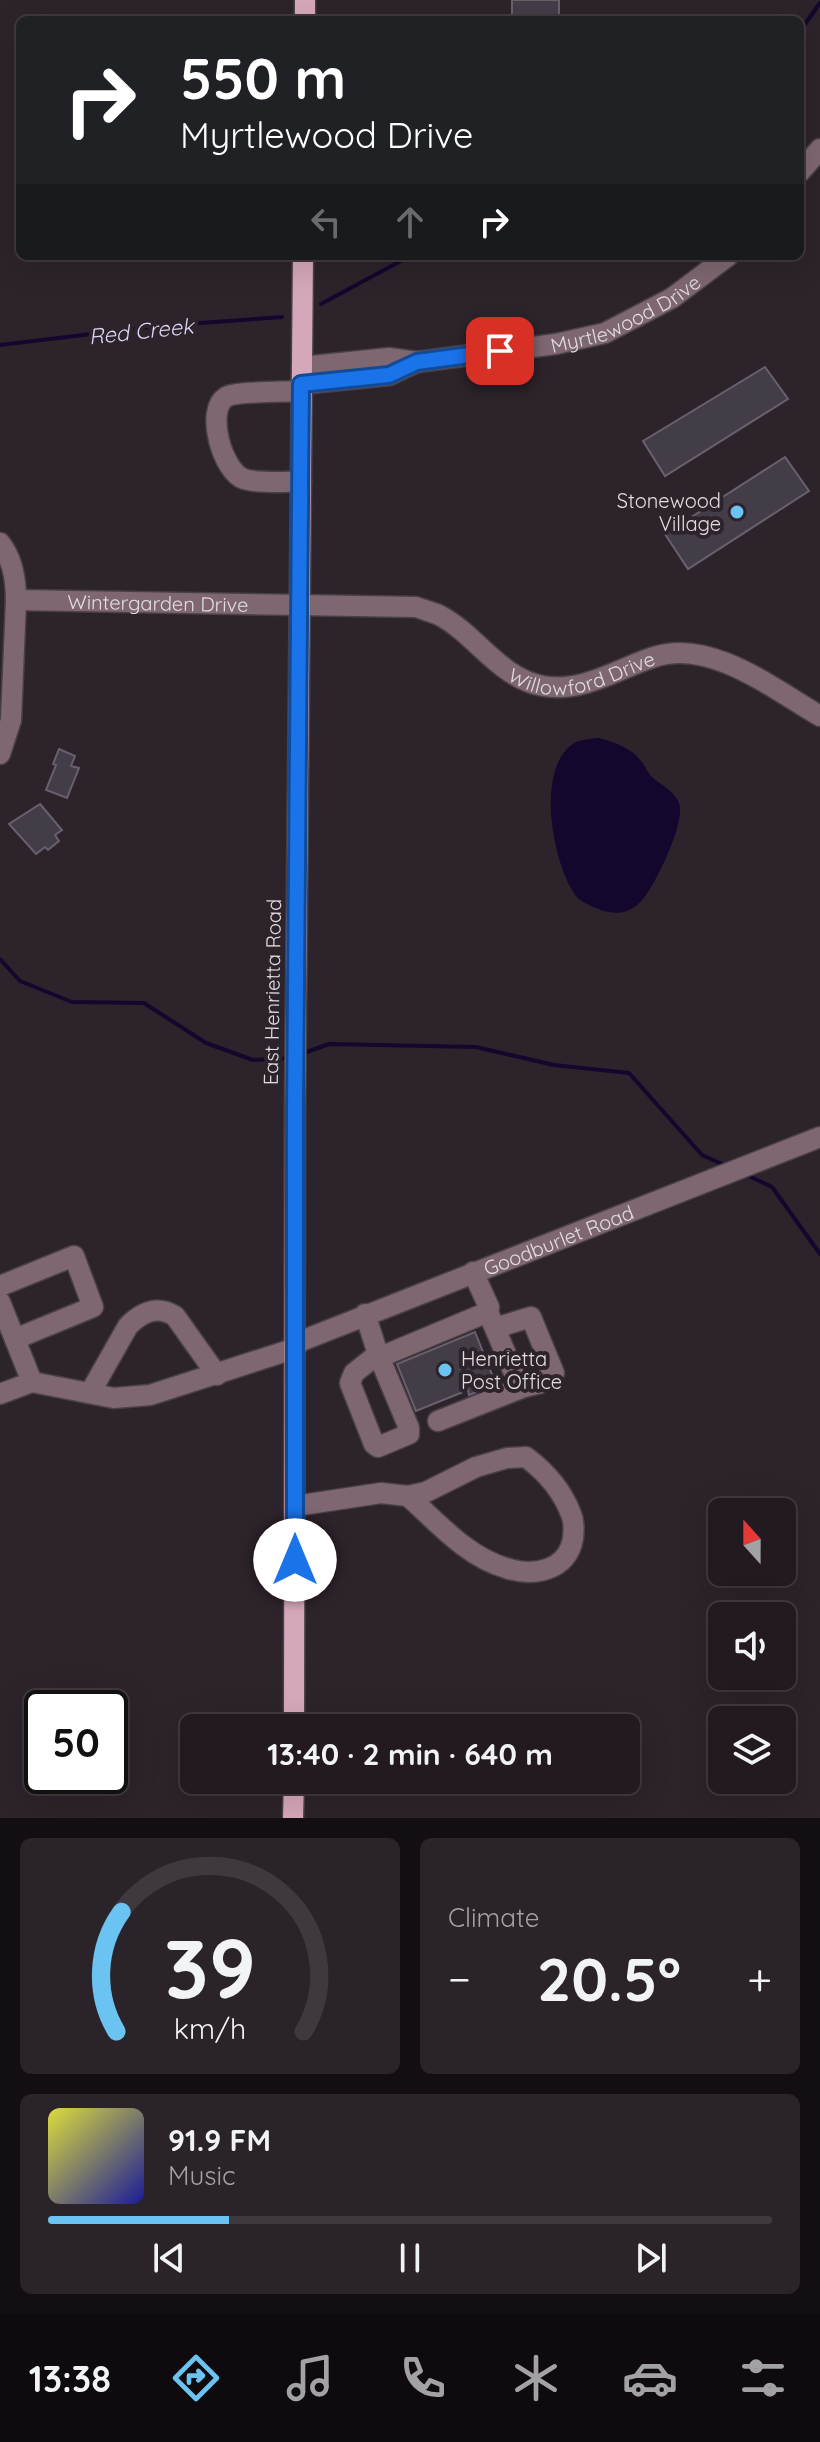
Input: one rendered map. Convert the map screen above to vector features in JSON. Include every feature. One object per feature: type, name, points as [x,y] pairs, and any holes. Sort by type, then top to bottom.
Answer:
[{"type":"main road","name":"East Henrietta Road","points":[[294,1714],[295,1040],[303,260]]},
{"type":"main road","points":[[293,1818],[294,1794]]},
{"type":"street","points":[[804,167],[820,149]]},
{"type":"street","name":"Myrtlewood Drive","points":[[301,482],[245,479],[234,473],[223,455],[217,413],[224,398],[389,358],[417,362],[556,344],[605,333],[672,298],[723,260]]},
{"type":"street","points":[[0,543],[12,564],[16,581],[11,720],[0,754]]},
{"type":"street","name":"Wintergarden Drive","points":[[16,600],[300,604]]},
{"type":"street","name":"Willowford Drive","points":[[300,604],[416,607],[451,623],[513,674],[546,687],[590,683],[657,656],[691,653],[710,657],[729,664],[820,716]]},
{"type":"street","name":"Goodburlet Road","points":[[32,1382],[114,1398],[150,1395],[217,1375],[296,1346],[365,1314],[820,1137]]},
{"type":"street","points":[[0,1286],[74,1256],[93,1307],[15,1339]]},
{"type":"street","points":[[473,1272],[517,1380],[524,1387]]},
{"type":"street","points":[[0,1302],[32,1382],[0,1394]]},
{"type":"street","points":[[90,1393],[128,1326],[152,1310],[175,1316],[217,1375]]},
{"type":"street","points":[[365,1314],[378,1354],[385,1355],[491,1320],[531,1317],[554,1373],[541,1383],[438,1421]]},
{"type":"street","points":[[295,1506],[381,1493],[408,1496],[426,1492],[476,1467],[507,1458],[526,1457],[543,1470],[562,1494],[573,1517],[572,1545],[560,1564],[540,1572],[508,1569],[482,1559],[408,1496]]},
{"type":"shaded area","points":[[599,738],[632,752],[651,776],[672,793],[680,809],[676,833],[653,884],[636,906],[616,913],[600,910],[576,896],[561,863],[552,820],[553,777],[560,759],[573,744]]},
{"type":"building","points":[[512,0],[559,0],[559,16],[512,16]]},
{"type":"building","name":"Stonewood Village","points":[[765,367],[788,399],[665,476],[643,441]]},
{"type":"building","name":"Stonewood Village","points":[[785,457],[809,491],[688,569],[665,534]]},
{"type":"building","points":[[59,749],[75,756],[71,766],[79,768],[67,798],[46,790]]},
{"type":"building","points":[[40,804],[62,830],[55,835],[59,841],[48,850],[45,847],[36,854],[9,824]]},
{"type":"building","name":"Henrietta Post Office","points":[[475,1332],[493,1377],[486,1380],[489,1387],[469,1395],[468,1390],[416,1411],[397,1364]]},
{"type":"waterway","name":"Red Creek","points":[[804,25],[820,3]]},
{"type":"waterway","name":"Red Creek","points":[[321,304],[403,260]]},
{"type":"waterway","name":"Red Creek","points":[[0,345],[158,326],[282,317]]},
{"type":"waterway","points":[[0,959],[20,981],[72,1002],[144,1003],[206,1043],[253,1060],[289,1058]]},
{"type":"waterway","points":[[301,1054],[329,1044],[476,1047],[554,1065],[629,1073],[702,1155],[722,1164]]},
{"type":"waterway","points":[[749,1176],[772,1187],[820,1254]]},
{"type":"place","name":"Stonewood Village","points":[[737,512]]},
{"type":"place","name":"Henrietta Post Office","points":[[445,1370]]},
{"type":"route","points":[[295,1560],[301,384],[389,375],[417,362],[500,351]]}]
